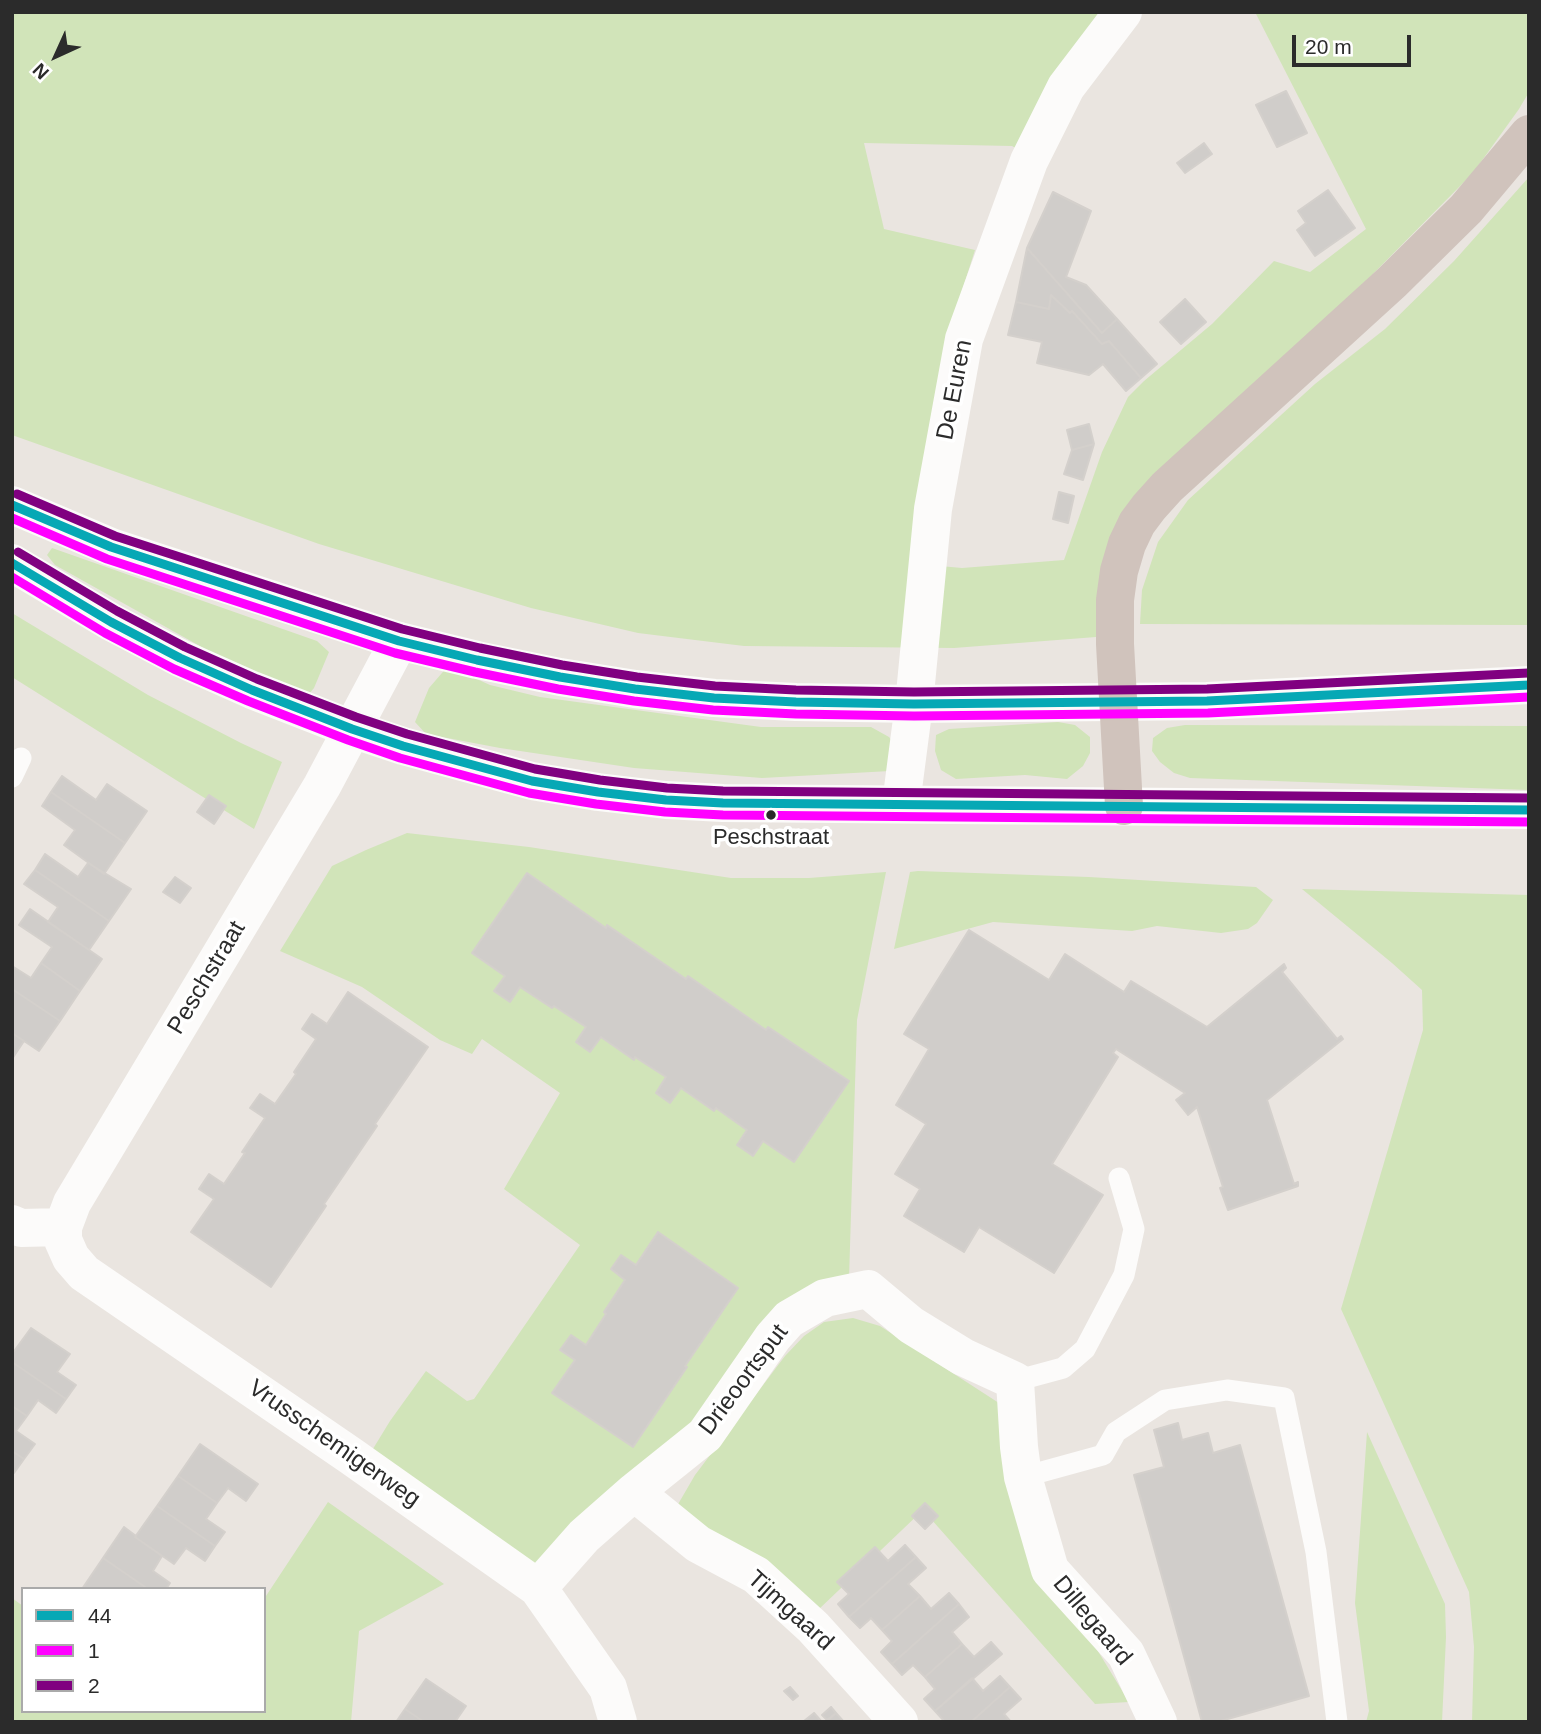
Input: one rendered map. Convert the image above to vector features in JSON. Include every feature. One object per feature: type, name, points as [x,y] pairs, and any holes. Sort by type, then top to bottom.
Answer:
[{"type":"highway","points":[[1124,806],[1115,600],[1119,571],[1127,544],[1143,515],[1167,487],[1392,282],[1466,209],[1529,134]]},
{"type":"street","name":"De Euren","points":[[901,804],[914,704],[933,509],[964,339],[1029,161],[1066,87],[1123,12]]},
{"type":"street","points":[[12,505],[111,547],[399,640],[489,663],[635,689],[782,702],[914,704],[1207,701],[1529,685]]},
{"type":"street","points":[[12,563],[111,622],[180,658],[252,690],[352,729],[451,760],[532,781],[598,792],[723,803],[1529,810]]},
{"type":"street","name":"Peschstraat","points":[[63,1227],[72,1203],[315,797],[399,640]]},
{"type":"street","points":[[12,1224],[21,1228],[63,1227]]},
{"type":"street","name":"Vrusschemigerweg","points":[[63,1227],[63,1240],[71,1258],[84,1273],[362,1463],[538,1588],[608,1688],[618,1722]]},
{"type":"street","name":"Drieoortsput","points":[[538,1588],[584,1536],[705,1435],[773,1337],[789,1320],[825,1298],[868,1289],[922,1332],[963,1357],[1015,1381]]},
{"type":"street","points":[[1015,1381],[1023,1477]]},
{"type":"street","name":"Dillegaard","points":[[1023,1477],[1050,1570],[1126,1654],[1158,1722]]},
{"type":"street","name":"Tijmgaard","points":[[634,1492],[698,1544],[756,1575],[813,1627],[899,1722]]},
{"type":"lane","points":[[1015,1381],[1063,1368],[1085,1349],[1118,1287],[1124,1275],[1134,1229],[1119,1178]]},
{"type":"lane","points":[[1023,1477],[1103,1455],[1116,1432],[1165,1401],[1227,1390],[1284,1398],[1316,1552],[1336,1722]]},
{"type":"green space","points":[[12,12],[1116,12],[1025,153],[1012,146],[864,143],[884,229],[975,250],[947,338],[918,564],[962,568],[1064,560],[1102,452],[1128,397],[1212,324],[1274,261],[1310,272],[1366,229],[1255,12],[1529,12],[1529,92],[1473,173],[1370,277],[1164,470],[1096,637],[954,648],[744,646],[638,633],[531,608],[319,544],[12,435]]},
{"type":"green space","points":[[1529,177],[1529,625],[1140,624],[1142,590],[1158,542],[1188,500],[1315,384],[1385,329],[1454,261]]},
{"type":"green space","points":[[52,548],[317,641],[329,652],[314,688],[309,694],[223,659],[55,565],[47,555]]},
{"type":"green space","points":[[12,613],[148,695],[282,762],[254,829],[12,677]]},
{"type":"green space","points":[[448,666],[490,685],[540,697],[761,727],[871,727],[889,737],[897,748],[890,771],[762,778],[634,768],[426,734],[415,722],[429,688]]},
{"type":"green space","points":[[1058,722],[1075,725],[1090,737],[1090,753],[1083,766],[1067,779],[1025,775],[956,779],[941,770],[935,751],[936,735],[949,729]]},
{"type":"green space","points":[[1185,725],[1529,726],[1529,790],[1190,778],[1174,773],[1160,762],[1152,751],[1153,738],[1167,728]]},
{"type":"green space","points":[[407,833],[529,847],[731,878],[809,878],[886,872],[857,1020],[849,1279],[651,1485],[536,1571],[368,1457],[426,1371],[467,1401],[474,1399],[580,1245],[504,1189],[560,1093],[482,1039],[472,1054],[440,1040],[362,987],[280,951],[332,866]]},
{"type":"green space","points":[[910,872],[1256,887],[1273,900],[1257,923],[1248,929],[1221,933],[1157,926],[1132,931],[993,922],[894,949]]},
{"type":"green space","points":[[1302,889],[1529,895],[1529,1722],[1472,1722],[1474,1647],[1469,1592],[1341,1309],[1423,1030],[1422,990]]},
{"type":"green space","points":[[853,1318],[880,1326],[1002,1405],[1093,1643],[1129,1702],[1095,1704],[923,1510],[818,1610],[677,1506],[695,1475],[785,1356],[804,1336],[824,1322]]},
{"type":"green space","points":[[1367,1432],[1445,1604],[1442,1722],[1366,1722],[1369,1711],[1355,1603]]},
{"type":"green space","points":[[328,1502],[444,1584],[359,1631],[351,1722],[12,1722],[12,1598],[21,1605],[21,1713],[266,1713],[266,1596]]},
{"type":"building","points":[[1286,91],[1307,133],[1277,147],[1256,105]]},
{"type":"building","points":[[1204,143],[1212,154],[1185,173],[1177,163]]},
{"type":"building","points":[[1328,190],[1355,228],[1315,256],[1297,230],[1306,223],[1298,211]]},
{"type":"building","points":[[1053,192],[1091,211],[1066,277],[1086,285],[1117,319],[1102,333],[1027,248]]},
{"type":"building","points":[[1027,248],[1102,333],[1117,319],[1157,364],[1141,378],[1109,341],[1102,344],[1072,311],[1070,313],[1051,295],[1049,309],[1016,302]]},
{"type":"building","points":[[1051,295],[1070,313],[1072,311],[1102,344],[1109,341],[1141,378],[1126,391],[1103,364],[1089,375],[1037,363],[1042,342],[1008,335],[1016,302],[1049,309]]},
{"type":"building","points":[[1185,299],[1206,322],[1181,344],[1160,322]]},
{"type":"building","points":[[1089,424],[1094,444],[1072,450],[1067,430]]},
{"type":"building","points":[[1094,444],[1083,480],[1064,474],[1072,450]]},
{"type":"building","points":[[1059,492],[1074,496],[1068,523],[1053,519]]},
{"type":"building","points":[[62,776],[96,800],[107,784],[147,811],[125,843],[51,792]]},
{"type":"building","points":[[51,792],[125,843],[104,874],[64,845],[75,830],[42,806]]},
{"type":"building","points":[[209,795],[226,806],[214,824],[197,812]]},
{"type":"building","points":[[45,854],[78,877],[88,863],[131,889],[109,921],[35,870]]},
{"type":"building","points":[[35,870],[109,921],[89,950],[48,922],[58,907],[24,884]]},
{"type":"building","points":[[527,873],[606,928],[607,925],[686,979],[688,976],[766,1030],[768,1027],[849,1081],[794,1162],[763,1141],[753,1156],[737,1145],[747,1130],[681,1088],[670,1103],[656,1093],[666,1077],[635,1057],[634,1060],[601,1037],[590,1052],[576,1042],[586,1027],[554,1006],[552,1008],[520,987],[510,1002],[494,991],[505,976],[472,953]]},
{"type":"building","points":[[175,877],[191,888],[180,903],[163,892]]},
{"type":"building","points":[[30,909],[102,959],[80,991],[41,963],[52,947],[19,925]]},
{"type":"building","points":[[969,930],[1049,980],[1065,954],[1124,992],[1131,981],[1207,1027],[1284,964],[1286,968],[1282,972],[1337,1039],[1341,1036],[1343,1039],[1267,1100],[1294,1184],[1298,1182],[1298,1186],[1228,1210],[1197,1107],[1188,1115],[1176,1100],[1185,1093],[1116,1049],[1113,1053],[1118,1057],[1052,1164],[1103,1195],[1054,1273],[979,1227],[964,1252],[904,1216],[920,1189],[895,1174],[926,1124],[896,1105],[929,1049],[904,1034]]},
{"type":"building","points":[[41,963],[80,991],[60,1021],[12,989],[12,966],[31,978]]},
{"type":"building","points":[[12,989],[60,1021],[39,1051],[12,1033]]},
{"type":"building","points":[[348,992],[428,1047],[375,1124],[377,1126],[324,1204],[326,1206],[271,1287],[191,1232],[214,1199],[199,1189],[209,1174],[224,1184],[265,1118],[250,1108],[260,1094],[275,1104],[316,1039],[302,1029],[312,1014],[327,1024]]},
{"type":"building","points":[[12,1033],[24,1041],[12,1059]]},
{"type":"building","points":[[658,1232],[738,1288],[633,1447],[552,1393],[575,1360],[560,1350],[571,1335],[586,1345],[625,1280],[611,1269],[621,1255],[636,1265]]},
{"type":"building","points":[[31,1328],[70,1354],[57,1372],[76,1385],[66,1399],[12,1362],[12,1354]]},
{"type":"building","points":[[12,1362],[66,1399],[56,1413],[38,1400],[27,1416],[12,1406]]},
{"type":"building","points":[[12,1406],[27,1416],[16,1431],[35,1444],[24,1459],[12,1451]]},
{"type":"building","points":[[1178,1423],[1182,1440],[1208,1433],[1213,1453],[1240,1445],[1309,1696],[1217,1722],[1202,1722],[1134,1475],[1164,1467],[1154,1430]]},
{"type":"building","points":[[200,1444],[258,1484],[246,1501],[228,1488],[217,1503],[178,1476]]},
{"type":"building","points":[[12,1451],[24,1459],[14,1473],[12,1472]]},
{"type":"building","points":[[178,1476],[217,1503],[206,1519],[225,1532],[215,1546],[157,1506]]},
{"type":"building","points":[[925,1503],[938,1516],[925,1529],[912,1516]]},
{"type":"building","points":[[157,1506],[215,1546],[205,1561],[186,1548],[174,1564],[135,1537]]},
{"type":"building","points":[[124,1527],[162,1556],[153,1571],[170,1583],[167,1587],[145,1587],[103,1558]]},
{"type":"building","points":[[905,1545],[916,1557],[849,1617],[838,1604],[849,1594],[837,1582],[875,1547],[888,1561]]},
{"type":"building","points":[[916,1557],[926,1568],[908,1584],[920,1596],[882,1630],[871,1618],[860,1628],[849,1617]]},
{"type":"building","points":[[103,1558],[145,1587],[83,1587]]},
{"type":"building","points":[[949,1593],[959,1604],[892,1664],[881,1652],[892,1641],[882,1630],[920,1596],[931,1609]]},
{"type":"building","points":[[959,1604],[969,1617],[952,1632],[962,1644],[925,1677],[913,1665],[902,1675],[892,1664]]},
{"type":"building","points":[[991,1642],[1002,1654],[935,1711],[924,1699],[935,1689],[925,1677],[962,1644],[974,1657]]},
{"type":"building","points":[[1000,1676],[1010,1687],[971,1722],[945,1722],[935,1711],[972,1678],[983,1691]]},
{"type":"building","points":[[426,1679],[466,1706],[455,1722],[424,1722],[405,1709]]},
{"type":"building","points":[[790,1687],[798,1696],[793,1700],[784,1691]]},
{"type":"building","points":[[1010,1687],[1021,1699],[1004,1714],[1011,1722],[971,1722]]},
{"type":"building","points":[[831,1707],[836,1713],[827,1720],[822,1715]]},
{"type":"building","points":[[405,1709],[424,1722],[396,1722]]},
{"type":"building","points":[[814,1713],[822,1722],[804,1721]]},
{"type":"building","points":[[836,1713],[844,1722],[826,1722]]},
{"type":"transit line","name":"2","points":[[17,494],[115,536],[402,629],[562,665],[637,677],[715,686],[914,692],[1207,689],[1528,673]]},
{"type":"transit line","name":"44","points":[[12,505],[111,547],[399,641],[560,677],[635,689],[714,698],[914,704],[1207,701],[1529,685]]},
{"type":"transit line","name":"1","points":[[12,518],[107,559],[395,653],[558,689],[634,701],[713,710],[914,716],[1208,713],[1529,697]]},
{"type":"transit line","name":"2","points":[[18,552],[117,611],[185,647],[257,679],[407,734],[535,769],[600,780],[723,791],[1529,798]]},
{"type":"transit line","name":"44","points":[[12,563],[111,622],[180,658],[252,690],[403,746],[532,781],[598,792],[723,803],[1529,810]]},
{"type":"transit line","name":"1","points":[[12,577],[105,633],[174,669],[348,740],[400,758],[529,793],[596,804],[723,815],[1529,822]]},
{"type":"place","name":"Peschstraat","points":[[771,815]]}]
